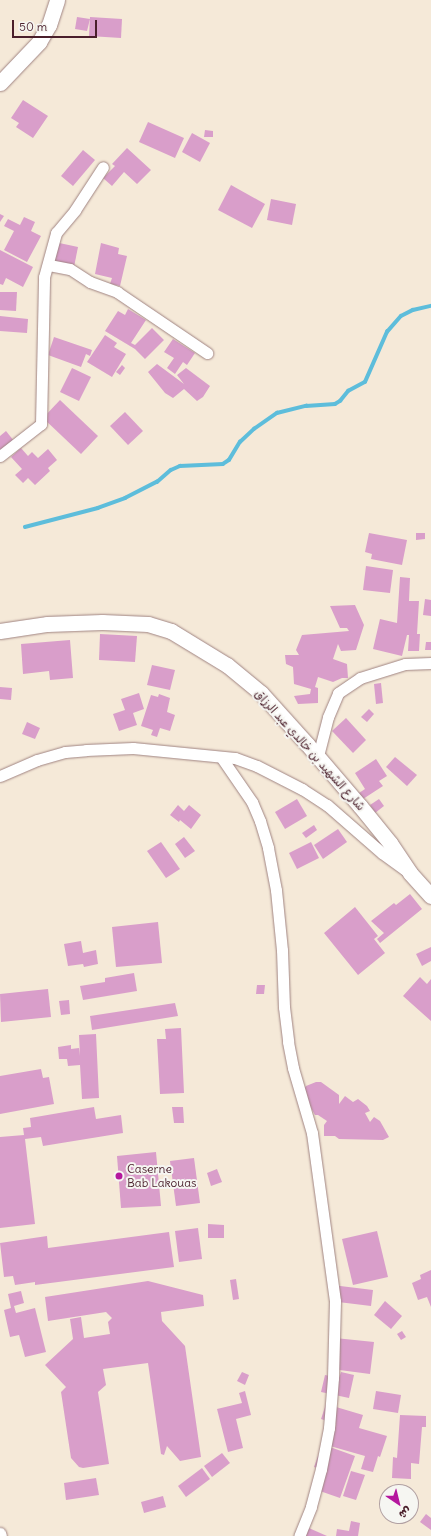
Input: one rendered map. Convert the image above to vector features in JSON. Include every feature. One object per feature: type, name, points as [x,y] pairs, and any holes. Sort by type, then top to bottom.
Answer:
[{"type":"main road","points":[[0,83],[39,42],[49,25],[57,0]]},
{"type":"main road","name":"شارع الشهيد بن خالدي عبد الرزاق","points":[[0,631],[46,624],[102,622],[148,624],[171,631],[227,665],[261,693],[318,756],[390,843],[410,873],[431,896]]},
{"type":"street","points":[[0,456],[41,424],[44,277],[49,265],[56,233],[75,210],[103,168]]},
{"type":"street","points":[[49,265],[70,269],[90,282],[118,292],[207,353]]},
{"type":"street","points":[[318,756],[328,716],[338,693],[360,678],[405,664],[431,663]]},
{"type":"street","points":[[0,776],[37,760],[65,752],[86,750],[133,748],[235,758],[257,766],[302,789],[327,805],[382,853],[410,873]]},
{"type":"street","points":[[221,757],[252,802],[268,848],[276,890],[282,950],[288,1042],[293,1068],[312,1133],[336,1301],[334,1378],[329,1428],[321,1469],[311,1507],[299,1536]]},
{"type":"building","points":[[77,17],[90,19],[87,31],[75,29]]},
{"type":"building","points":[[90,17],[122,19],[121,38],[89,36]]},
{"type":"building","points":[[23,100],[48,116],[33,138],[16,127],[19,123],[11,118]]},
{"type":"building","points":[[148,122],[184,138],[175,158],[139,142]]},
{"type":"building","points":[[205,130],[213,131],[213,137],[204,137]]},
{"type":"building","points":[[192,133],[210,143],[200,162],[182,152]]},
{"type":"building","points":[[127,148],[151,170],[137,184],[124,172],[112,186],[103,178],[115,166],[112,164]]},
{"type":"building","points":[[83,150],[95,160],[73,186],[61,176]]},
{"type":"building","points":[[231,185],[265,204],[252,228],[218,210]]},
{"type":"building","points":[[271,199],[296,204],[292,225],[267,220]]},
{"type":"building","points":[[0,214],[4,216],[0,222]]},
{"type":"building","points":[[24,217],[35,222],[31,231],[41,236],[27,262],[4,250],[14,231],[4,226],[8,219],[20,225]]},
{"type":"building","points":[[50,241],[78,247],[74,267],[46,260]]},
{"type":"building","points":[[101,243],[119,248],[118,254],[127,256],[120,286],[110,284],[112,278],[95,274]]},
{"type":"building","points":[[0,250],[33,267],[23,287],[6,278],[3,285],[0,284]]},
{"type":"building","points":[[0,292],[17,292],[16,311],[0,310]]},
{"type":"building","points":[[128,309],[146,320],[131,343],[135,345],[152,328],[164,340],[145,359],[135,349],[105,331],[118,311],[125,315]]},
{"type":"building","points":[[0,316],[28,319],[27,333],[0,331]]},
{"type":"building","points":[[105,335],[117,343],[114,347],[126,354],[112,377],[87,362]]},
{"type":"building","points":[[54,337],[92,350],[90,356],[86,354],[81,367],[48,355]]},
{"type":"building","points":[[173,339],[195,353],[187,365],[183,362],[175,374],[167,368],[174,358],[164,352]]},
{"type":"building","points":[[157,364],[184,384],[177,375],[186,368],[210,386],[203,397],[197,401],[184,389],[173,398],[165,393],[148,372]]},
{"type":"building","points":[[122,365],[125,368],[120,375],[116,372]]},
{"type":"building","points":[[72,368],[91,377],[79,401],[60,392]]},
{"type":"building","points":[[60,400],[98,436],[81,454],[43,418]]},
{"type":"building","points":[[125,412],[143,431],[128,445],[110,426]]},
{"type":"building","points":[[6,431],[14,441],[0,452],[0,436]]},
{"type":"building","points":[[21,448],[28,456],[32,452],[38,458],[48,449],[57,460],[48,468],[50,471],[35,485],[28,478],[23,483],[15,475],[22,469],[11,457]]},
{"type":"building","points":[[369,533],[407,540],[402,565],[371,559],[372,554],[365,552]]},
{"type":"building","points":[[416,533],[425,533],[425,539],[416,540]]},
{"type":"building","points":[[366,566],[393,570],[390,593],[363,590]]},
{"type":"building","points":[[400,577],[410,578],[409,601],[419,601],[417,634],[420,634],[419,651],[408,651],[409,635],[407,635],[402,656],[373,649],[380,619],[397,623]]},
{"type":"building","points":[[425,599],[431,600],[431,616],[423,615]]},
{"type":"building","points":[[355,605],[364,625],[356,650],[341,651],[338,644],[333,659],[347,664],[348,678],[342,678],[333,682],[318,677],[315,687],[318,688],[318,703],[298,704],[294,696],[310,694],[311,689],[294,684],[293,667],[286,664],[285,655],[299,655],[296,650],[302,635],[349,631],[347,628],[340,628],[330,606]]},
{"type":"building","points":[[100,634],[137,636],[135,662],[99,660]]},
{"type":"building","points":[[70,640],[73,678],[50,680],[49,671],[23,674],[21,644]]},
{"type":"building","points":[[426,642],[431,642],[431,650],[425,650]]},
{"type":"building","points":[[152,665],[175,670],[170,690],[147,685]]},
{"type":"building","points":[[381,683],[383,703],[376,704],[374,684]]},
{"type":"building","points":[[0,687],[12,688],[11,700],[0,699]]},
{"type":"building","points":[[139,693],[144,709],[133,713],[137,725],[119,731],[113,714],[125,710],[121,699]]},
{"type":"building","points":[[159,694],[170,698],[167,712],[175,715],[170,731],[160,728],[157,737],[151,735],[153,730],[141,726],[151,695],[158,697]]},
{"type":"building","points":[[369,709],[374,714],[367,722],[361,717]]},
{"type":"building","points":[[346,718],[366,740],[353,753],[332,731]]},
{"type":"building","points":[[27,722],[40,728],[35,739],[22,734]]},
{"type":"building","points":[[395,757],[417,775],[407,786],[386,767]]},
{"type":"building","points":[[376,759],[387,776],[379,781],[383,786],[363,799],[359,793],[365,789],[355,773]]},
{"type":"building","points":[[297,799],[307,816],[285,829],[275,812]]},
{"type":"building","points":[[379,799],[384,806],[375,813],[370,805]]},
{"type":"building","points":[[178,805],[184,811],[189,805],[201,815],[191,829],[180,820],[179,822],[170,815]]},
{"type":"building","points":[[314,825],[317,830],[306,838],[302,833]]},
{"type":"building","points":[[338,829],[347,842],[323,859],[314,845]]},
{"type":"building","points":[[184,837],[195,851],[185,858],[175,844]]},
{"type":"building","points":[[161,842],[180,869],[166,878],[147,851]]},
{"type":"building","points":[[311,842],[319,858],[297,869],[289,853]]},
{"type":"building","points":[[410,894],[422,909],[380,943],[377,939],[384,933],[371,921],[394,903],[396,905]]},
{"type":"building","points":[[355,907],[378,936],[374,939],[385,953],[358,975],[324,933]]},
{"type":"building","points":[[158,922],[162,963],[116,967],[112,927]]},
{"type":"building","points":[[81,941],[83,953],[96,950],[98,964],[84,967],[83,964],[68,966],[64,944]]},
{"type":"building","points":[[431,947],[431,961],[422,966],[416,954]]},
{"type":"building","points":[[134,973],[137,991],[83,1000],[80,986],[105,982],[105,978]]},
{"type":"building","points":[[420,977],[427,984],[431,979],[431,1021],[403,996]]},
{"type":"building","points":[[257,985],[265,985],[264,994],[256,994]]},
{"type":"building","points":[[48,989],[51,1017],[1,1022],[0,994]]},
{"type":"building","points":[[69,1000],[70,1014],[61,1015],[59,1001]]},
{"type":"building","points":[[175,1003],[178,1016],[92,1030],[90,1016]]},
{"type":"building","points":[[181,1028],[184,1093],[160,1094],[157,1039],[166,1039],[165,1029]]},
{"type":"building","points":[[96,1034],[99,1098],[82,1099],[80,1065],[68,1066],[67,1059],[59,1059],[58,1047],[71,1045],[71,1049],[79,1048],[80,1056],[79,1035]]},
{"type":"building","points":[[41,1069],[43,1078],[49,1077],[54,1104],[0,1114],[0,1076]]},
{"type":"building","points":[[316,1082],[321,1082],[339,1095],[339,1104],[345,1096],[353,1102],[358,1099],[367,1106],[370,1111],[365,1113],[370,1122],[374,1117],[380,1121],[389,1137],[383,1140],[339,1139],[335,1136],[324,1136],[324,1125],[327,1121],[318,1115],[315,1115],[302,1092],[306,1086]]},
{"type":"building","points":[[94,1107],[96,1119],[121,1115],[123,1133],[43,1146],[41,1137],[25,1139],[35,1224],[0,1228],[0,1137],[24,1135],[23,1128],[31,1127],[30,1118]]},
{"type":"building","points":[[172,1107],[183,1107],[184,1123],[174,1123]]},
{"type":"building","points":[[156,1152],[161,1206],[121,1208],[117,1156]]},
{"type":"building","points":[[194,1158],[200,1203],[176,1206],[170,1161]]},
{"type":"building","points":[[217,1169],[222,1182],[211,1186],[207,1173]]},
{"type":"building","points":[[208,1224],[224,1225],[224,1238],[208,1238]]},
{"type":"building","points":[[198,1228],[202,1259],[179,1262],[175,1231]]},
{"type":"building","points":[[377,1231],[388,1277],[353,1285],[342,1239]]},
{"type":"building","points":[[169,1232],[174,1267],[35,1285],[35,1282],[15,1285],[13,1276],[4,1277],[0,1243],[47,1236],[48,1248]]},
{"type":"building","points":[[431,1270],[431,1307],[427,1297],[418,1300],[412,1283],[421,1279],[420,1275]]},
{"type":"building","points":[[236,1279],[239,1299],[233,1300],[230,1280]]},
{"type":"building","points":[[148,1281],[203,1295],[204,1306],[161,1312],[162,1321],[185,1346],[201,1457],[180,1461],[167,1446],[164,1455],[161,1454],[148,1363],[103,1369],[106,1385],[98,1392],[109,1464],[83,1468],[79,1467],[71,1458],[61,1392],[66,1387],[45,1365],[73,1339],[70,1319],[81,1317],[84,1338],[110,1334],[108,1322],[112,1318],[106,1312],[48,1321],[45,1297]]},
{"type":"building","points":[[332,1285],[373,1290],[371,1306],[330,1301]]},
{"type":"building","points":[[21,1291],[24,1303],[14,1306],[16,1313],[35,1308],[46,1352],[25,1357],[19,1335],[10,1337],[4,1310],[11,1308],[8,1294]]},
{"type":"building","points":[[385,1301],[402,1316],[391,1329],[374,1315]]},
{"type":"building","points":[[402,1331],[406,1337],[401,1340],[397,1334]]},
{"type":"building","points":[[335,1338],[374,1342],[370,1374],[332,1369]]},
{"type":"building","points":[[242,1372],[249,1375],[245,1385],[237,1381]]},
{"type":"building","points":[[341,1372],[354,1375],[349,1398],[321,1392],[325,1375],[339,1378]]},
{"type":"building","points":[[245,1391],[251,1415],[236,1419],[243,1448],[228,1452],[217,1409],[242,1403],[239,1393]]},
{"type":"building","points":[[376,1391],[401,1395],[398,1413],[373,1409]]},
{"type":"building","points":[[326,1404],[363,1415],[359,1428],[387,1436],[373,1472],[361,1469],[365,1456],[330,1446],[336,1424],[321,1419]]},
{"type":"building","points":[[400,1415],[426,1416],[426,1427],[422,1427],[419,1464],[411,1463],[411,1479],[392,1478],[393,1457],[397,1458]]},
{"type":"building","points":[[330,1447],[355,1456],[340,1498],[317,1490],[324,1471],[314,1467],[318,1456]]},
{"type":"building","points":[[222,1453],[230,1463],[212,1477],[204,1466]]},
{"type":"building","points":[[202,1468],[210,1479],[186,1497],[178,1486]]},
{"type":"building","points":[[351,1471],[365,1475],[356,1500],[343,1496]]},
{"type":"building","points":[[96,1478],[99,1495],[66,1500],[64,1483]]},
{"type":"building","points":[[163,1496],[166,1507],[144,1513],[141,1502]]},
{"type":"building","points":[[426,1514],[431,1518],[431,1530],[420,1522]]},
{"type":"building","points":[[351,1521],[360,1523],[358,1536],[336,1536],[337,1529],[349,1531]]},
{"type":"building","points":[[302,1525],[327,1536],[297,1536]]},
{"type":"waterway","points":[[25,527],[98,508],[125,498],[157,482],[171,470],[180,466],[223,464],[229,460],[240,442],[254,429],[277,413],[306,406],[335,404],[340,401],[348,391],[365,382],[387,332],[401,316],[413,310],[431,306]]},
{"type":"place","name":"Caserne Bab Lakouas","points":[[119,1176]]}]
